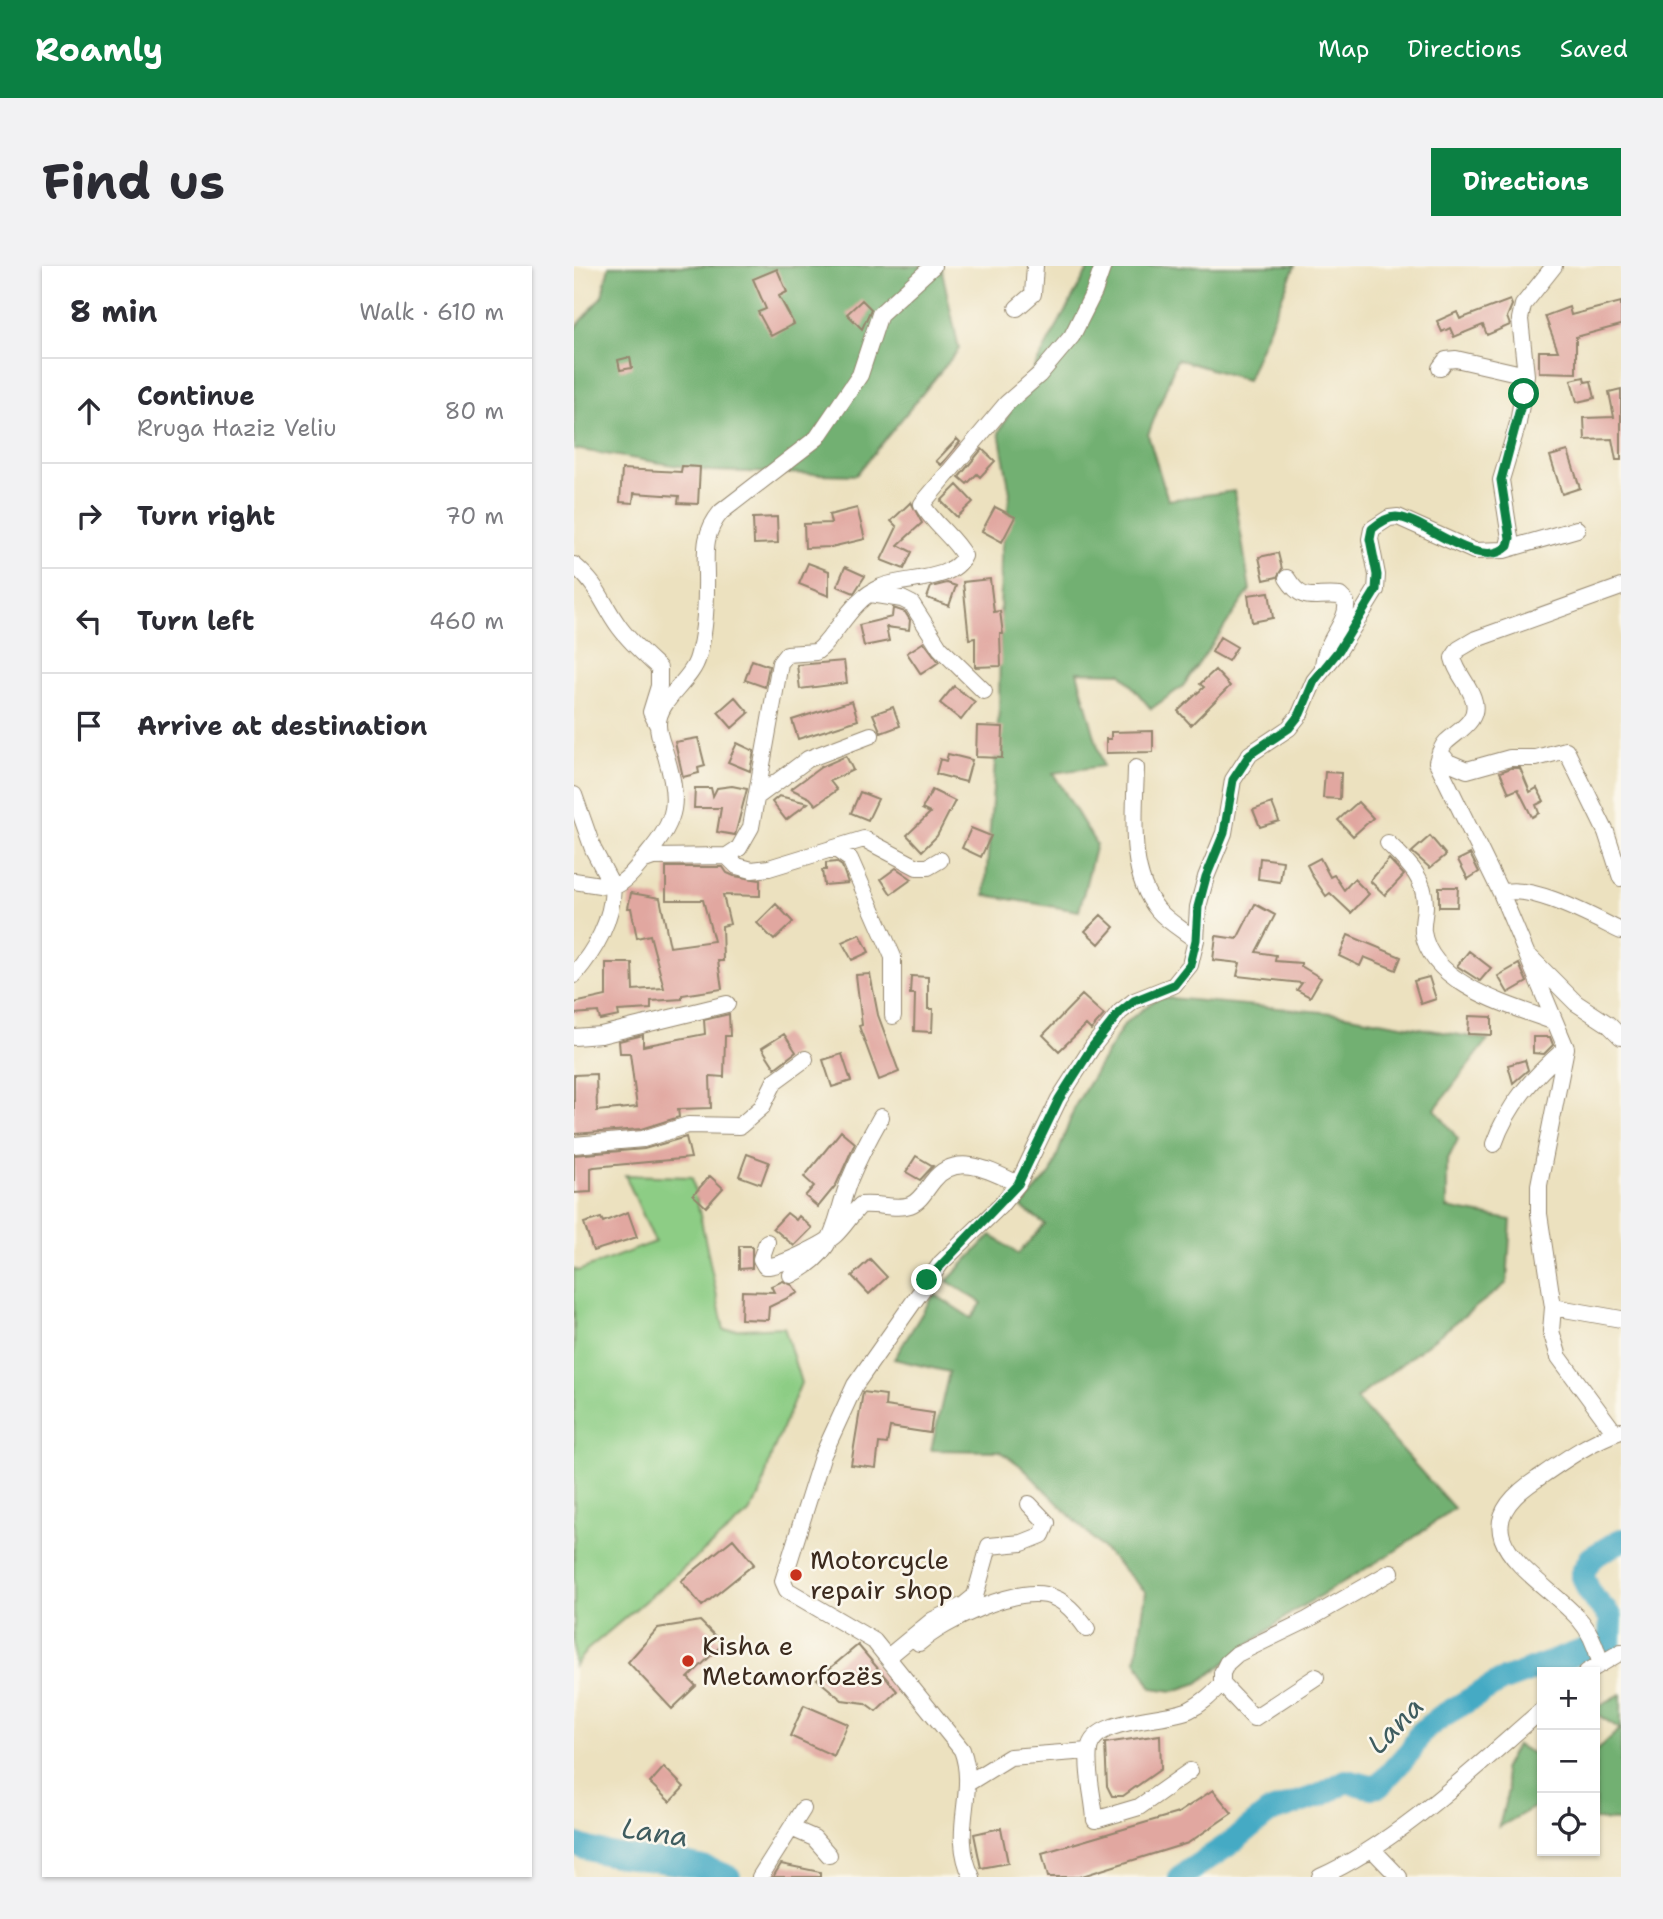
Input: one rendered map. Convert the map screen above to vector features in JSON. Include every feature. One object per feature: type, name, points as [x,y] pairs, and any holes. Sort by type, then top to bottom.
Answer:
[{"type":"street","points":[[657,724],[667,704],[692,672],[698,656],[706,586],[705,543],[710,526],[721,512],[817,438],[860,375],[880,314],[933,266]]},
{"type":"street","points":[[1017,308],[1033,295],[1035,266]]},
{"type":"street","points":[[642,861],[653,857],[727,856],[745,841],[758,796],[780,663],[787,654],[816,652],[844,618],[870,594],[904,580],[950,572],[960,564],[964,556],[959,547],[930,518],[922,504],[1007,403],[1056,357],[1072,336],[1094,292],[1103,266]]},
{"type":"street","points":[[1508,546],[1510,538],[1501,480],[1518,423],[1526,375],[1520,319],[1523,305],[1554,266]]},
{"type":"street","points":[[1440,368],[1446,360],[1456,359],[1526,375]]},
{"type":"street","points":[[972,1877],[962,1844],[962,1816],[968,1783],[967,1764],[961,1750],[874,1641],[787,1590],[783,1581],[822,1457],[855,1385],[941,1263],[1000,1206],[1018,1184],[1059,1099],[1093,1046],[1120,1012],[1134,1001],[1174,985],[1183,977],[1190,965],[1196,940],[1200,897],[1224,833],[1229,796],[1239,766],[1250,754],[1289,728],[1300,714],[1314,681],[1376,590],[1377,575],[1370,539],[1372,529],[1377,524],[1398,517],[1468,550],[1491,551],[1577,529]]},
{"type":"street","points":[[574,565],[594,582],[607,609],[633,646],[659,668],[659,686],[651,712],[657,724],[676,801],[662,837],[625,880],[613,887],[574,881]]},
{"type":"street","points":[[1287,578],[1296,592],[1305,597],[1340,596],[1346,602],[1343,619],[1327,644],[1323,669]]},
{"type":"street","points":[[1600,1662],[1596,1646],[1581,1621],[1517,1564],[1499,1532],[1500,1514],[1514,1495],[1618,1432],[1559,1357],[1551,1331],[1553,1307],[1539,1214],[1539,1185],[1566,1048],[1501,893],[1437,762],[1446,742],[1466,727],[1474,708],[1473,697],[1456,671],[1453,658],[1459,649],[1476,639],[1621,587]]},
{"type":"street","points":[[870,594],[902,599],[912,604],[920,611],[940,648],[984,691]]},
{"type":"street","points":[[758,796],[808,759],[870,734]]},
{"type":"street","points":[[1440,752],[1448,762],[1467,770],[1510,758],[1536,758],[1566,750],[1606,832],[1621,878]]},
{"type":"street","points":[[1136,768],[1136,853],[1149,896],[1166,919],[1196,940]]},
{"type":"street","points":[[574,795],[593,849],[613,887],[613,906],[607,924],[594,948],[574,975]]},
{"type":"street","points":[[727,856],[737,866],[751,870],[864,839],[917,867],[928,867],[940,860]]},
{"type":"street","points":[[1388,843],[1411,865],[1424,885],[1423,931],[1429,952],[1443,970],[1499,1002],[1555,1022]]},
{"type":"street","points":[[827,850],[838,850],[850,859],[893,957],[893,1016]]},
{"type":"street","points":[[1501,893],[1512,889],[1530,892],[1621,931]]},
{"type":"street","points":[[1525,951],[1576,1003],[1608,1024],[1621,1037]]},
{"type":"street","points":[[574,1037],[601,1035],[727,1004]]},
{"type":"street","points":[[1494,1144],[1509,1110],[1528,1084],[1566,1048]]},
{"type":"street","points":[[574,1145],[643,1139],[688,1125],[740,1126],[762,1107],[775,1081],[806,1059]]},
{"type":"street","points":[[767,1242],[761,1259],[765,1266],[773,1268],[834,1236],[854,1168],[881,1117]]},
{"type":"street","points":[[792,1275],[813,1262],[861,1205],[908,1206],[917,1202],[936,1177],[953,1167],[973,1166],[1018,1184]]},
{"type":"street","points":[[1553,1307],[1621,1319]]},
{"type":"street","points":[[890,1661],[925,1625],[975,1596],[989,1546],[1022,1543],[1042,1535],[1047,1523],[1030,1504]]},
{"type":"street","points":[[1316,1677],[1254,1718],[1222,1684],[1222,1673],[1227,1662],[1237,1654],[1307,1620],[1391,1572]]},
{"type":"street","points":[[890,1661],[928,1635],[1012,1597],[1046,1595],[1073,1609],[1087,1629]]},
{"type":"street","points":[[1594,1667],[1621,1652]]},
{"type":"street","points":[[1190,1770],[1139,1807],[1095,1820],[1088,1751],[1093,1739],[1108,1728],[1186,1711],[1201,1704],[1222,1684]]},
{"type":"street","points":[[1321,1877],[1372,1849],[1475,1769],[1537,1714]]},
{"type":"street","points":[[968,1783],[1010,1757],[1088,1751]]},
{"type":"street","points":[[761,1877],[803,1809]]},
{"type":"street","points":[[791,1828],[814,1838],[829,1855]]},
{"type":"street","points":[[1372,1849],[1399,1877]]},
{"type":"green space","points":[[609,266],[941,266],[959,349],[856,475],[710,471],[574,449],[574,330],[602,296]]},
{"type":"green space","points":[[1090,266],[1295,266],[1247,380],[1177,359],[1148,435],[1168,500],[1234,491],[1250,590],[1183,686],[1151,709],[1121,673],[1077,672],[1103,766],[1053,773],[1096,844],[1079,911],[985,895],[999,709],[1001,554],[1010,493],[999,432]]},
{"type":"green space","points":[[1159,997],[1333,1013],[1488,1040],[1435,1109],[1458,1139],[1447,1161],[1447,1208],[1511,1220],[1507,1283],[1356,1399],[1454,1508],[1397,1550],[1291,1613],[1198,1683],[1174,1691],[1152,1688],[1136,1660],[1146,1592],[1021,1466],[1000,1451],[931,1450],[949,1372],[894,1359],[934,1294],[971,1318],[982,1303],[947,1281],[991,1235],[1018,1254],[1045,1224],[1021,1207],[1051,1173],[1075,1106],[1125,1023]]},
{"type":"green space","points":[[625,1175],[692,1177],[724,1330],[784,1327],[801,1383],[772,1453],[760,1495],[749,1513],[587,1650],[574,1666],[574,1269],[578,1271],[655,1242]]},
{"type":"green space","points":[[1621,1694],[1621,1821],[1600,1820],[1600,1747],[1620,1729],[1600,1716],[1600,1705]]},
{"type":"green space","points":[[1516,1745],[1537,1756],[1537,1806],[1499,1827],[1508,1790],[1503,1770]]},
{"type":"building","points":[[777,269],[787,292],[779,296],[794,324],[771,336],[758,312],[766,309],[753,279]]},
{"type":"building","points":[[862,300],[871,309],[862,329],[847,314]]},
{"type":"building","points":[[1510,300],[1512,305],[1507,317],[1510,325],[1487,335],[1483,325],[1454,337],[1450,328],[1442,332],[1437,321],[1457,312],[1460,319]]},
{"type":"building","points":[[1621,302],[1621,325],[1576,337],[1576,373],[1539,372],[1539,351],[1558,351],[1545,316],[1569,307],[1571,315]]},
{"type":"building","points":[[630,357],[632,368],[620,370],[618,360]]},
{"type":"building","points":[[1584,377],[1585,382],[1591,381],[1595,398],[1577,402],[1571,380]]},
{"type":"building","points":[[1621,389],[1621,460],[1616,460],[1612,439],[1585,440],[1584,418],[1614,417],[1609,392]]},
{"type":"building","points":[[957,439],[960,442],[941,465],[936,461]]},
{"type":"building","points":[[982,449],[995,461],[980,477],[977,474],[967,484],[959,477]]},
{"type":"building","points":[[1568,451],[1580,488],[1562,494],[1550,456]]},
{"type":"building","points":[[682,466],[700,467],[698,504],[678,503],[679,496],[634,493],[633,503],[620,502],[622,469],[681,472]]},
{"type":"building","points":[[957,485],[973,502],[957,517],[941,501]]},
{"type":"building","points":[[911,502],[922,523],[898,545],[912,552],[904,569],[881,560],[897,527],[891,521]]},
{"type":"building","points":[[995,507],[1015,517],[1002,542],[982,531]]},
{"type":"building","points":[[857,508],[865,539],[831,547],[805,548],[804,524],[831,523],[829,515]]},
{"type":"building","points":[[777,517],[778,543],[754,544],[753,518]]},
{"type":"building","points":[[1278,553],[1282,569],[1277,577],[1264,580],[1259,557]]},
{"type":"building","points":[[808,563],[829,571],[829,596],[799,584]]},
{"type":"building","points":[[845,567],[865,576],[854,593],[837,586]]},
{"type":"building","points":[[990,579],[994,612],[1000,611],[1003,634],[1000,634],[1001,666],[975,667],[975,638],[969,639],[963,582]]},
{"type":"building","points":[[947,583],[956,586],[949,606],[927,598],[931,587]]},
{"type":"building","points":[[1269,592],[1273,618],[1252,622],[1248,595]]},
{"type":"building","points":[[893,608],[905,612],[910,620],[909,630],[886,627],[889,641],[864,646],[859,625],[892,617]]},
{"type":"building","points":[[1220,637],[1237,647],[1228,661],[1212,652]]},
{"type":"building","points":[[924,642],[939,662],[921,674],[907,653]]},
{"type":"building","points":[[752,660],[769,666],[765,687],[745,680]]},
{"type":"building","points":[[844,661],[847,683],[800,689],[797,665]]},
{"type":"building","points":[[1215,670],[1230,686],[1191,725],[1178,711],[1204,687],[1200,684]]},
{"type":"building","points":[[954,686],[975,702],[961,720],[940,703]]},
{"type":"building","points":[[735,697],[749,713],[732,728],[718,712]]},
{"type":"building","points":[[852,701],[858,720],[798,739],[792,720]]},
{"type":"building","points":[[893,707],[900,726],[881,733],[873,714]]},
{"type":"building","points":[[977,726],[1003,727],[1002,758],[976,757]]},
{"type":"building","points":[[1153,731],[1153,752],[1106,753],[1106,739],[1111,739],[1111,732]]},
{"type":"building","points":[[698,738],[705,766],[698,768],[699,773],[683,777],[675,742]]},
{"type":"building","points":[[737,743],[754,751],[750,771],[728,762]]},
{"type":"building","points":[[948,754],[972,760],[966,782],[936,774],[940,759],[946,761]]},
{"type":"building","points":[[846,756],[853,770],[830,781],[837,790],[816,805],[810,798],[791,789],[821,767]]},
{"type":"building","points":[[1520,768],[1530,792],[1537,788],[1544,801],[1536,805],[1539,813],[1532,817],[1518,789],[1509,793],[1500,772]]},
{"type":"building","points":[[1325,772],[1341,773],[1340,799],[1323,798]]},
{"type":"building","points":[[732,786],[747,789],[735,835],[717,832],[721,808],[694,808],[695,788],[711,788],[713,796],[717,788]]},
{"type":"building","points":[[932,790],[955,801],[937,836],[922,851],[907,835],[930,813],[922,809]]},
{"type":"building","points":[[860,792],[878,799],[868,820],[851,813]]},
{"type":"building","points":[[779,796],[808,803],[786,820],[772,802]]},
{"type":"building","points":[[1358,802],[1373,818],[1353,836],[1338,820]]},
{"type":"building","points":[[1272,803],[1279,821],[1260,827],[1253,810]]},
{"type":"building","points":[[971,828],[991,836],[981,857],[962,848]]},
{"type":"building","points":[[1430,836],[1446,855],[1430,868],[1412,852]]},
{"type":"building","points":[[1470,854],[1479,872],[1468,879],[1458,860]]},
{"type":"building","points":[[1260,858],[1283,861],[1280,882],[1258,879]]},
{"type":"building","points":[[1320,858],[1330,877],[1334,875],[1344,890],[1354,879],[1369,894],[1351,913],[1330,893],[1326,896],[1313,877],[1307,865]]},
{"type":"building","points":[[1389,859],[1404,875],[1385,895],[1370,881]]},
{"type":"building","points":[[836,862],[842,866],[848,883],[824,885],[822,870],[826,870],[826,863]]},
{"type":"building","points":[[666,867],[723,867],[727,873],[734,876],[760,880],[760,896],[723,895],[730,924],[722,926],[723,961],[718,961],[722,989],[682,995],[682,999],[651,1001],[651,1009],[618,1011],[619,1016],[600,1020],[598,1012],[574,1014],[574,1003],[606,996],[606,963],[632,963],[633,990],[664,988],[650,935],[637,938],[631,908],[628,908],[631,893],[660,898],[670,947],[714,941],[703,900],[666,900]]},
{"type":"building","points":[[896,868],[912,879],[891,894],[881,879]]},
{"type":"building","points":[[1439,887],[1458,887],[1457,907],[1439,907]]},
{"type":"building","points":[[776,904],[793,922],[774,940],[757,923]]},
{"type":"building","points":[[1255,904],[1275,915],[1256,952],[1276,955],[1275,961],[1301,963],[1301,966],[1321,978],[1310,997],[1297,990],[1302,983],[1237,976],[1240,963],[1213,960],[1216,936],[1237,939]]},
{"type":"building","points":[[1101,915],[1114,927],[1099,944],[1085,931]]},
{"type":"building","points":[[860,934],[869,952],[852,960],[842,942]]},
{"type":"building","points":[[1348,935],[1401,957],[1396,970],[1364,957],[1360,966],[1339,956]]},
{"type":"building","points":[[1469,951],[1491,968],[1480,981],[1457,966]]},
{"type":"building","points":[[1519,964],[1527,982],[1508,993],[1498,976]]},
{"type":"building","points":[[870,974],[878,1015],[899,1072],[879,1080],[859,1026],[862,1025],[856,975]]},
{"type":"building","points":[[911,976],[928,977],[928,1009],[933,1009],[932,1032],[914,1031],[915,994],[910,994]]},
{"type":"building","points":[[1429,977],[1436,999],[1421,1004],[1414,981]]},
{"type":"building","points":[[1082,995],[1104,1015],[1091,1030],[1086,1025],[1059,1051],[1043,1035]]},
{"type":"building","points":[[729,1014],[730,1036],[725,1036],[724,1077],[710,1076],[711,1108],[678,1109],[679,1117],[641,1129],[574,1134],[574,1075],[596,1074],[597,1111],[637,1107],[630,1053],[620,1053],[619,1041],[643,1035],[643,1046],[705,1034],[704,1020]]},
{"type":"building","points":[[1469,1016],[1492,1017],[1492,1035],[1468,1034]]},
{"type":"building","points":[[784,1034],[796,1052],[775,1068],[762,1048]]},
{"type":"building","points":[[1533,1037],[1550,1037],[1553,1045],[1544,1054],[1533,1053]]},
{"type":"building","points":[[842,1054],[851,1081],[832,1087],[823,1060]]},
{"type":"building","points":[[1525,1060],[1528,1070],[1513,1083],[1508,1065]]},
{"type":"building","points":[[841,1131],[855,1143],[836,1185],[818,1207],[805,1196],[814,1186],[804,1177]]},
{"type":"building","points":[[686,1137],[691,1158],[594,1167],[591,1168],[591,1192],[574,1193],[574,1155],[644,1149]]},
{"type":"building","points":[[747,1154],[769,1162],[761,1184],[739,1176]]},
{"type":"building","points":[[916,1156],[933,1166],[920,1180],[906,1172]]},
{"type":"building","points":[[710,1176],[723,1188],[706,1207],[693,1195]]},
{"type":"building","points":[[628,1212],[637,1237],[593,1251],[584,1223],[601,1218],[603,1222]]},
{"type":"building","points":[[787,1213],[796,1220],[799,1216],[812,1228],[794,1246],[773,1228]]},
{"type":"building","points":[[739,1246],[752,1246],[752,1268],[739,1269]]},
{"type":"building","points":[[870,1259],[887,1277],[869,1294],[852,1276]]},
{"type":"building","points":[[783,1281],[792,1285],[798,1293],[769,1307],[768,1320],[741,1319],[742,1291],[774,1292],[771,1286]]},
{"type":"building","points":[[863,1392],[886,1395],[885,1406],[933,1413],[930,1433],[890,1427],[887,1444],[879,1443],[876,1468],[851,1465]]},
{"type":"building","points":[[733,1539],[754,1564],[702,1606],[681,1581]]},
{"type":"building","points":[[700,1621],[723,1644],[688,1678],[696,1686],[672,1709],[628,1662],[658,1628]]},
{"type":"building","points":[[858,1645],[897,1691],[876,1711],[865,1703],[842,1700],[817,1679]]},
{"type":"building","points":[[804,1705],[848,1724],[834,1756],[790,1736]]},
{"type":"building","points":[[1160,1735],[1161,1769],[1123,1796],[1112,1796],[1107,1786],[1105,1743]]},
{"type":"building","points":[[664,1767],[684,1787],[670,1802],[650,1783]]},
{"type":"building","points":[[1213,1790],[1232,1813],[1188,1843],[1079,1877],[1048,1877],[1042,1853],[1178,1813]]},
{"type":"building","points":[[1001,1828],[1008,1863],[981,1868],[974,1834]]},
{"type":"building","points":[[781,1864],[820,1872],[820,1877],[773,1877]]},
{"type":"waterway","name":"Lana","points":[[1607,1641],[1610,1640],[1611,1617],[1590,1594],[1582,1574],[1591,1558],[1621,1540]]},
{"type":"waterway","name":"Lana","points":[[1180,1877],[1231,1843],[1268,1813],[1321,1795],[1346,1781],[1371,1787],[1379,1786],[1411,1750],[1420,1733],[1442,1716],[1501,1681],[1585,1650]]},
{"type":"waterway","name":"Lana","points":[[574,1844],[612,1854],[691,1865],[729,1877]]},
{"type":"place","name":"Motorcycle repair shop","points":[[796,1575]]},
{"type":"place","name":"Kisha e Metamorfozës","points":[[688,1661]]},
{"type":"route","points":[[927,1280],[1018,1184],[1059,1099],[1093,1046],[1120,1012],[1134,1001],[1174,985],[1183,977],[1190,965],[1196,940],[1198,907],[1206,877],[1224,833],[1233,780],[1239,766],[1250,754],[1289,728],[1300,714],[1314,681],[1339,650],[1376,590],[1377,575],[1370,544],[1372,529],[1389,518],[1398,517],[1468,550],[1504,550],[1508,546],[1510,538],[1502,505],[1501,480],[1524,394]]}]
